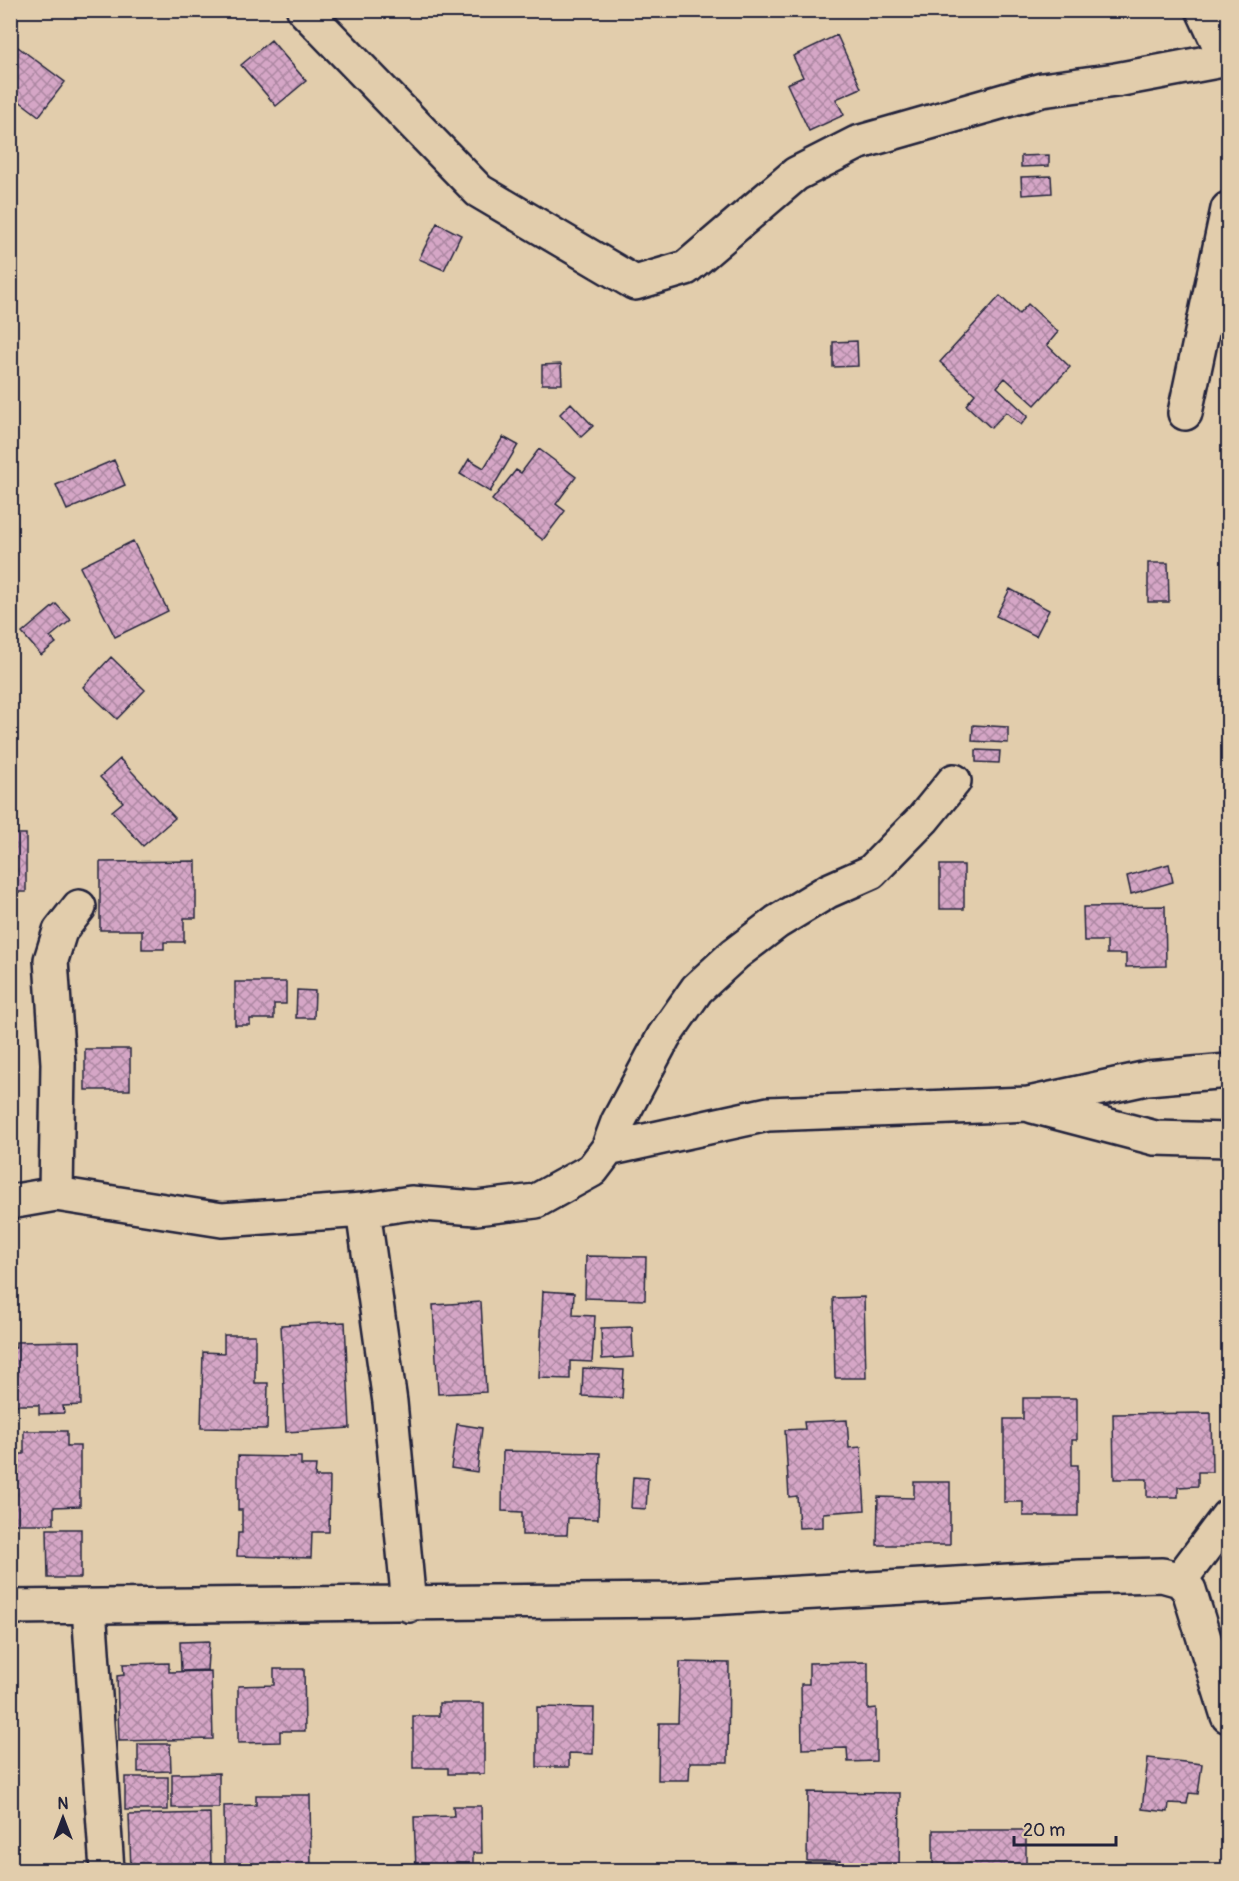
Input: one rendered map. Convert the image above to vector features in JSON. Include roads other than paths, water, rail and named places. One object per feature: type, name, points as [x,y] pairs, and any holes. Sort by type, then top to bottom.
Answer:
[{"type":"street","points":[[304,10],[479,191],[635,284],[686,268],[795,174],[857,143],[1042,90],[1116,80],[1227,58],[1203,10]]},
{"type":"street","points":[[1185,413],[1228,210]]},
{"type":"street","points":[[10,1203],[56,1194],[222,1220],[363,1210],[411,1203],[476,1208],[536,1201],[592,1170],[608,1149],[623,1112],[664,1036],[697,989],[735,954],[777,922],[828,891],[871,872],[923,819],[954,781]]},
{"type":"street","points":[[56,1194],[58,1063],[51,960],[60,931],[79,907]]},
{"type":"street","points":[[608,1149],[768,1114],[1028,1104],[1147,1078],[1228,1071]]},
{"type":"street","points":[[1028,1104],[1155,1138],[1228,1140]]},
{"type":"street","points":[[363,1210],[390,1402],[409,1605]]},
{"type":"street","points":[[1180,1580],[1228,1516]]},
{"type":"street","points":[[10,1607],[409,1605],[675,1600],[1080,1577],[1162,1575],[1180,1580],[1191,1597],[1228,1716]]},
{"type":"street","points":[[89,1608],[107,1870]]}]
